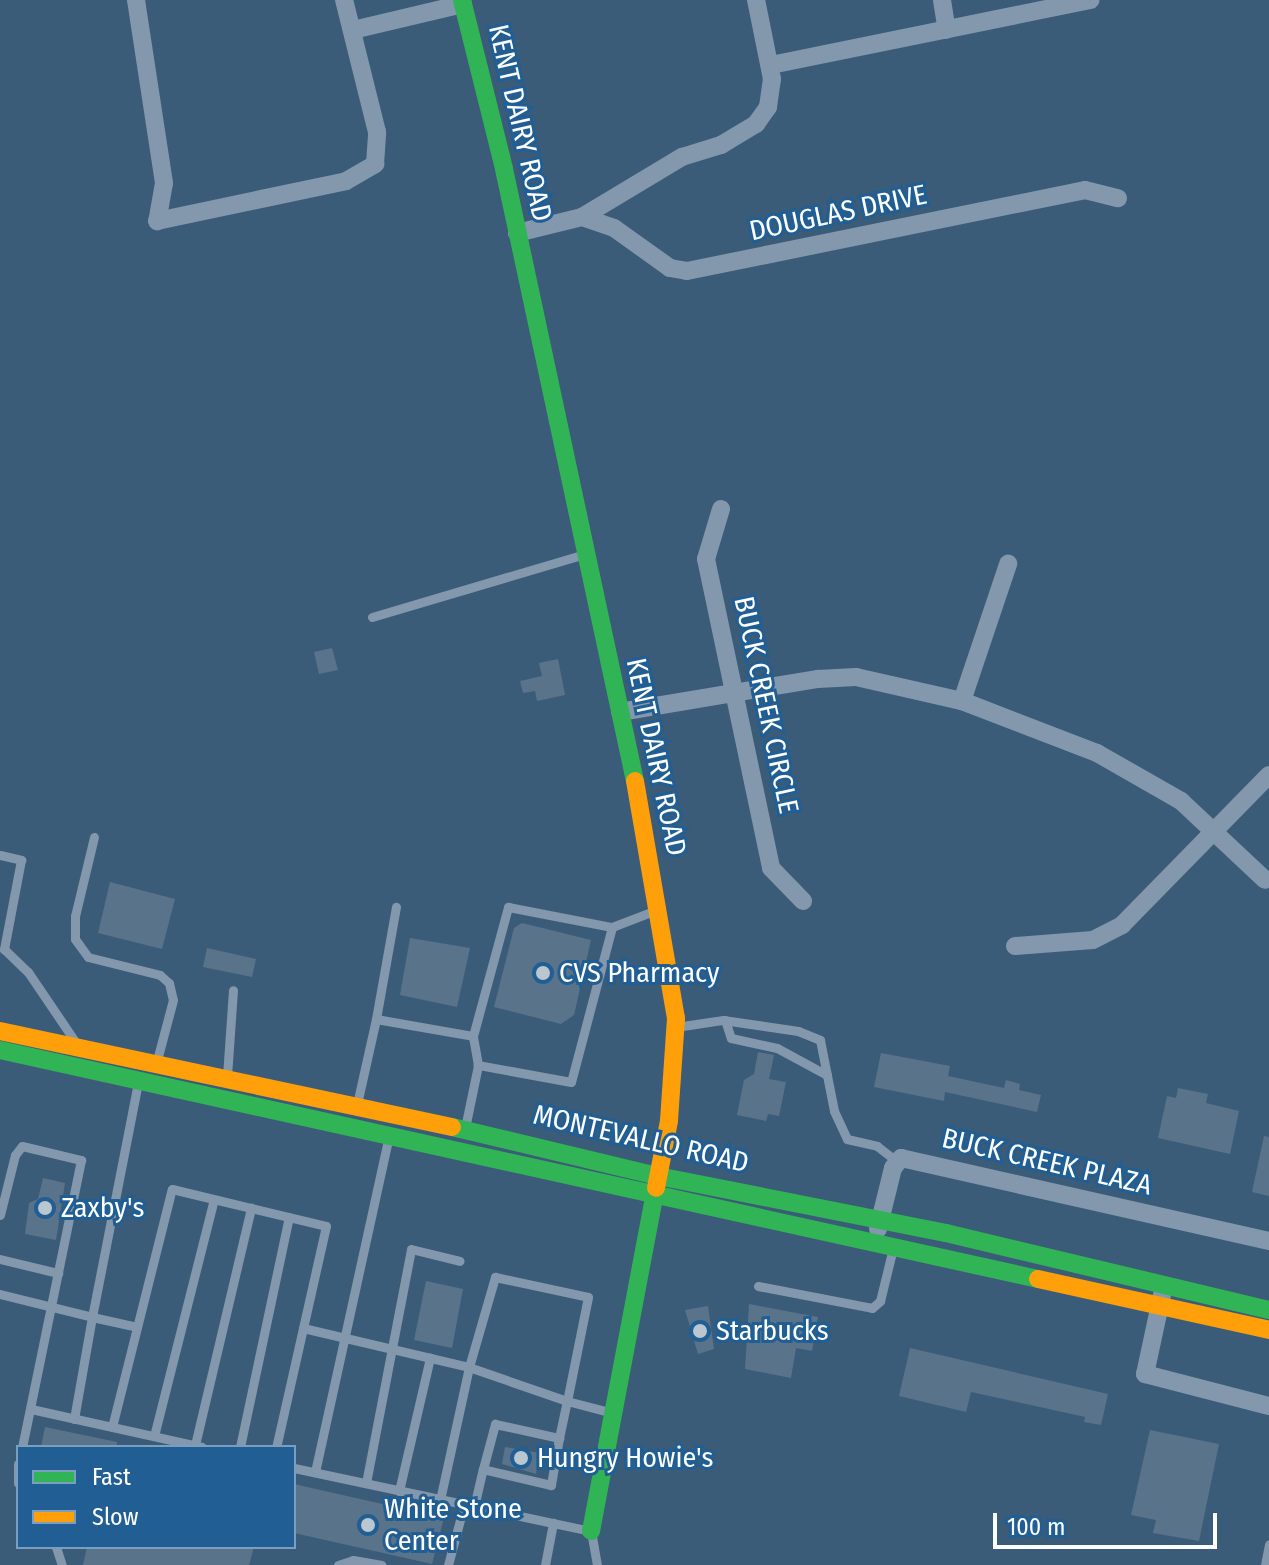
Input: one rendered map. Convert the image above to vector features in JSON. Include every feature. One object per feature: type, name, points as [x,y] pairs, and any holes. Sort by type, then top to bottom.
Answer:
[{"type":"main road","name":"KENT DAIRY ROAD","points":[[462,2],[517,233],[620,712],[660,909],[675,1027],[669,1121],[591,1531]]},
{"type":"main road","name":"MONTEVALLO ROAD","points":[[0,1031],[157,1061],[465,1128],[656,1185],[884,1246],[1269,1330]]},
{"type":"main road","name":"MONTEVALLO ROAD","points":[[0,1050],[390,1133],[656,1185],[881,1220],[1269,1310]]},
{"type":"street","points":[[136,0],[164,183],[157,221],[346,181],[369,170],[379,146],[344,0]]},
{"type":"street","points":[[517,233],[582,217],[682,157],[721,145],[756,124],[768,107],[771,65],[756,0]]},
{"type":"street","points":[[942,0],[947,30]]},
{"type":"street","points":[[771,65],[1090,0]]},
{"type":"street","points":[[353,30],[462,2]]},
{"type":"street","name":"DOUGLAS DRIVE","points":[[582,217],[614,228],[670,268],[687,271],[1085,190],[1118,198]]},
{"type":"street","name":"BUCK CREEK CIRCLE","points":[[721,509],[706,559],[771,868],[803,901]]},
{"type":"street","points":[[962,701],[1008,564]]},
{"type":"street","points":[[620,712],[734,692],[856,677],[962,701],[1097,753],[1181,801],[1265,880]]},
{"type":"street","points":[[1015,946],[1093,940],[1122,925],[1269,775]]},
{"type":"street","name":"BUCK CREEK PLAZA","points":[[896,1161],[909,1159],[1269,1241]]},
{"type":"street","points":[[884,1246],[881,1220],[896,1161]]},
{"type":"street","points":[[1165,1286],[1145,1374],[1269,1406]]},
{"type":"lane","points":[[372,617],[585,554]]},
{"type":"lane","points":[[74,1419],[92,1317],[146,1081],[157,1061],[173,1000],[169,983],[160,975],[88,957],[75,939],[75,916],[94,837]]},
{"type":"lane","points":[[0,855],[21,860],[4,949],[28,972],[78,1046]]},
{"type":"lane","points":[[357,1104],[396,907]]},
{"type":"lane","points":[[465,1128],[478,1065],[473,1036],[508,907],[612,927],[660,909]]},
{"type":"lane","points":[[478,1065],[571,1082],[612,927]]},
{"type":"lane","points":[[227,1076],[233,990]]},
{"type":"lane","points":[[376,1019],[473,1036]]},
{"type":"lane","points":[[725,1020],[731,1038],[777,1048],[827,1075]]},
{"type":"lane","points":[[675,1027],[725,1020],[798,1031],[820,1040],[834,1111],[847,1139],[877,1146],[896,1161]]},
{"type":"lane","points":[[315,1472],[390,1133]]},
{"type":"lane","points":[[0,1215],[15,1155],[22,1146],[81,1160],[22,1445]]},
{"type":"lane","points":[[112,1427],[172,1189],[326,1226],[276,1445]]},
{"type":"lane","points":[[154,1436],[214,1199]]},
{"type":"lane","points":[[198,1445],[251,1208]]},
{"type":"lane","points":[[240,1445],[289,1217]]},
{"type":"lane","points":[[758,1286],[872,1308],[880,1301],[884,1246]]},
{"type":"lane","points":[[366,1483],[389,1347],[411,1249],[460,1261]]},
{"type":"lane","points":[[0,1259],[58,1273]]},
{"type":"lane","points":[[440,1500],[469,1367],[495,1277],[588,1297],[551,1485],[483,1469]]},
{"type":"lane","points":[[0,1294],[137,1327]]},
{"type":"lane","points":[[303,1328],[469,1367],[567,1401],[613,1413]]},
{"type":"lane","points":[[399,1491],[430,1358]]},
{"type":"lane","points":[[31,1409],[194,1445]]},
{"type":"lane","points":[[448,1565],[483,1469],[495,1424],[559,1438]]},
{"type":"lane","points":[[296,1468],[591,1531],[597,1565]]},
{"type":"lane","points":[[545,1565],[553,1523]]},
{"type":"lane","points":[[1265,1565],[1269,1544]]},
{"type":"lane","points":[[338,1565],[353,1560],[382,1565]]},
{"type":"building","points":[[332,648],[338,670],[319,674],[314,652]]},
{"type":"building","points":[[558,659],[565,695],[537,701],[535,691],[523,693],[520,681],[542,676],[539,663]]},
{"type":"building","points":[[110,882],[175,899],[162,949],[98,933]]},
{"type":"building","name":"CVS Pharmacy","points":[[522,923],[591,940],[574,1015],[561,1024],[494,1007],[514,928]]},
{"type":"building","points":[[410,938],[470,948],[457,1007],[400,995]]},
{"type":"building","points":[[207,948],[256,959],[252,977],[203,967]]},
{"type":"building","points":[[758,1052],[774,1055],[769,1079],[786,1082],[779,1116],[768,1114],[766,1121],[737,1115],[744,1080],[754,1074]]},
{"type":"building","points":[[881,1053],[950,1066],[948,1076],[1004,1088],[1006,1080],[1020,1084],[1019,1090],[1041,1095],[1037,1112],[945,1092],[944,1101],[874,1087]]},
{"type":"building","points":[[1178,1088],[1208,1094],[1206,1103],[1239,1111],[1230,1154],[1158,1138],[1167,1096],[1176,1098]]},
{"type":"building","points":[[1264,1136],[1269,1137],[1269,1196],[1252,1192]]},
{"type":"building","name":"Zaxby's","points":[[43,1178],[65,1183],[56,1240],[25,1234],[29,1203],[38,1199]]},
{"type":"building","points":[[426,1281],[463,1289],[452,1348],[414,1340]]},
{"type":"building","points":[[749,1304],[818,1317],[812,1351],[796,1348],[791,1378],[745,1369]]},
{"type":"building","name":"Starbucks","points":[[708,1306],[714,1349],[698,1354],[685,1310]]},
{"type":"building","points":[[910,1348],[1108,1394],[1101,1425],[1084,1422],[1085,1417],[971,1392],[966,1412],[899,1396]]},
{"type":"building","points":[[45,1427],[117,1442],[117,1445],[41,1445]]},
{"type":"building","points":[[1150,1430],[1219,1444],[1199,1541],[1153,1533],[1156,1520],[1131,1515]]},
{"type":"building","name":"Hungry Howie's","points":[[505,1447],[540,1453],[536,1474],[502,1464]]},
{"type":"building","name":"White Stone Center","points":[[296,1484],[444,1518],[432,1564],[296,1533]]},
{"type":"building","points":[[87,1549],[253,1549],[249,1565],[83,1565]]},
{"type":"traffic: fast","points":[[462,0],[504,169],[635,781]]},
{"type":"traffic: fast","points":[[0,1050],[1038,1279]]},
{"type":"traffic: fast","points":[[452,1127],[658,1176],[946,1233],[1269,1310]]},
{"type":"traffic: fast","points":[[591,1531],[656,1188]]},
{"type":"traffic: slow","points":[[635,781],[676,1018],[669,1121],[656,1188]]},
{"type":"traffic: slow","points":[[0,1031],[452,1127]]},
{"type":"traffic: slow","points":[[1038,1279],[1269,1330]]},
{"type":"place","name":"CVS Pharmacy","points":[[543,973]]},
{"type":"place","name":"Zaxby's","points":[[45,1208]]},
{"type":"place","name":"Starbucks","points":[[700,1331]]},
{"type":"place","name":"Hungry Howie's","points":[[521,1458]]},
{"type":"place","name":"White Stone Center","points":[[368,1525]]}]
